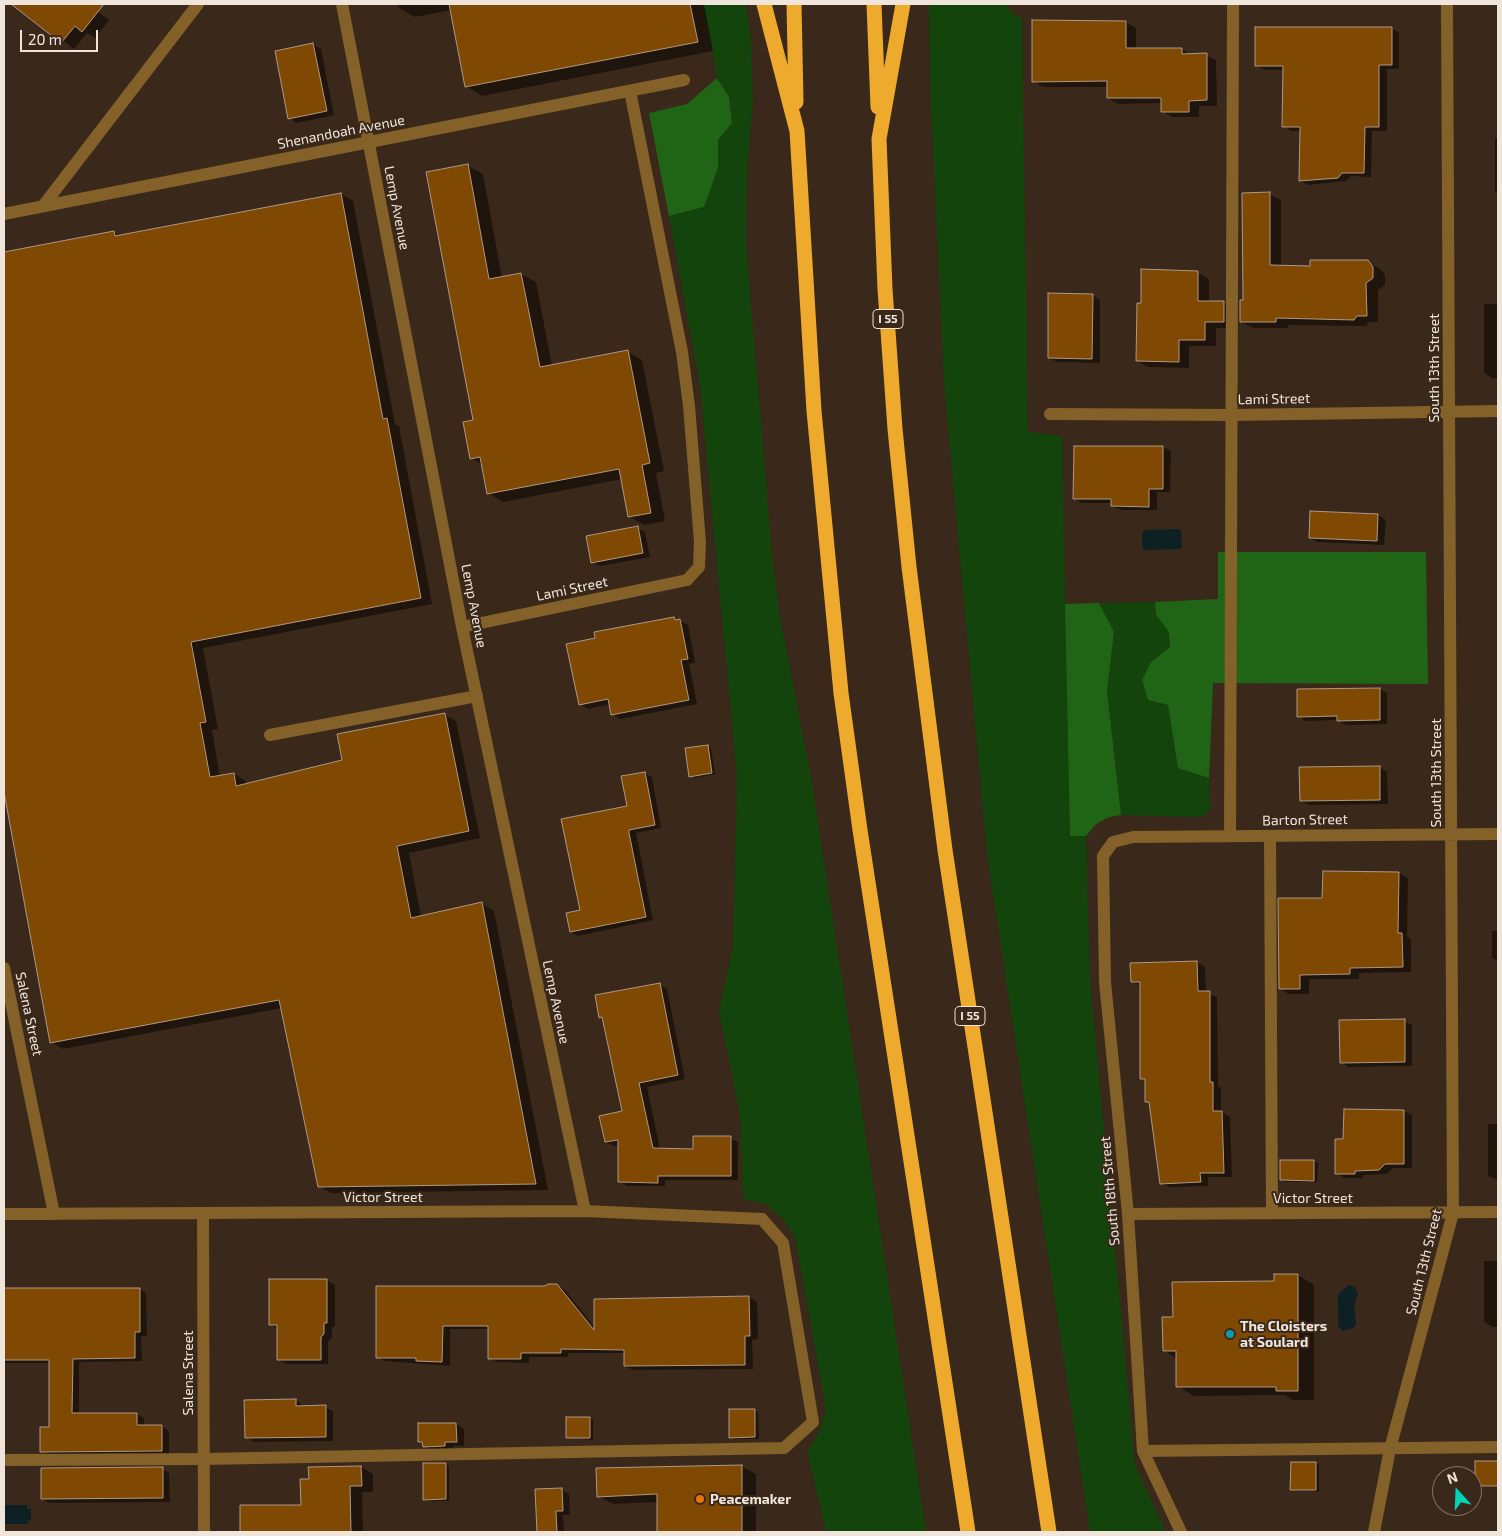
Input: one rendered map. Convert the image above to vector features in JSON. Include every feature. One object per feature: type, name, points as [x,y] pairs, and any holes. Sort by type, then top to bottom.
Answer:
[{"type":"highway","points":[[764,4],[798,131]]},
{"type":"highway","points":[[794,4],[804,268],[814,411],[841,693],[860,830],[968,1532]]},
{"type":"highway","name":"I 55","points":[[874,4],[879,139],[895,429],[925,702],[945,850],[1050,1532]]},
{"type":"highway","points":[[879,139],[903,4]]},
{"type":"street","points":[[43,206],[198,4]]},
{"type":"street","name":"Lemp Avenue","points":[[342,4],[462,627],[585,1211]]},
{"type":"street","points":[[1230,836],[1233,4]]},
{"type":"street","name":"South 13th Street","points":[[1374,1532],[1390,1448],[1453,1212],[1447,4]]},
{"type":"street","name":"Shenandoah Avenue","points":[[4,214],[684,80]]},
{"type":"street","name":"Lami Street","points":[[462,627],[687,580],[698,568],[700,542],[689,406],[682,352],[630,91]]},
{"type":"street","name":"Lami Street","points":[[1050,414],[1231,415],[1498,411]]},
{"type":"street","points":[[270,735],[477,696]]},
{"type":"street","name":"Barton Street","points":[[1113,842],[1133,836],[1498,834]]},
{"type":"street","points":[[1270,836],[1272,1213]]},
{"type":"street","name":"South 18th Street","points":[[1113,842],[1103,856],[1104,982],[1128,1214],[1143,1451],[1181,1532]]},
{"type":"street","name":"Salena Street","points":[[4,968],[7,1000],[54,1214]]},
{"type":"street","name":"Victor Street","points":[[4,1214],[585,1211],[762,1219],[783,1243],[813,1422],[784,1448],[204,1459]]},
{"type":"street","name":"Victor Street","points":[[1128,1214],[1498,1212]]},
{"type":"street","name":"Salena Street","points":[[203,1213],[204,1532]]},
{"type":"street","points":[[1143,1451],[1498,1447]]},
{"type":"street","points":[[4,1460],[204,1459]]},
{"type":"green space","points":[[703,4],[746,4],[751,40],[753,102],[747,171],[746,243],[772,554],[779,611],[812,783],[926,1532],[826,1532],[807,1451],[818,1434],[826,1409],[795,1237],[784,1220],[765,1204],[743,1199],[740,1114],[719,1011],[733,947],[737,776],[700,385],[669,216],[704,207],[718,168],[718,140],[732,123],[729,97],[717,78]]},
{"type":"green space","points":[[929,4],[1006,4],[1012,13],[1022,18],[1028,432],[1062,436],[1070,836],[1086,836],[1090,980],[1135,1465],[1166,1532],[1090,1532],[987,854],[944,383],[930,86]]},
{"type":"green space","points":[[717,78],[729,97],[732,123],[718,140],[718,168],[704,207],[669,216],[649,113],[687,104]]},
{"type":"green space","points":[[1218,552],[1426,552],[1428,684],[1213,683],[1209,778],[1178,768],[1168,705],[1148,700],[1142,680],[1151,662],[1170,647],[1169,632],[1156,615],[1155,602],[1218,599]]},
{"type":"green space","points":[[1155,602],[1156,615],[1169,632],[1170,647],[1151,662],[1142,680],[1148,700],[1168,705],[1178,768],[1209,778],[1210,809],[1207,814],[1198,817],[1121,815],[1107,691],[1114,633],[1099,603]]},
{"type":"green space","points":[[1099,603],[1114,632],[1107,691],[1121,815],[1109,817],[1096,824],[1086,836],[1070,836],[1065,604]]},
{"type":"water","points":[[1179,529],[1181,531],[1182,547],[1179,549],[1144,550],[1142,533],[1145,530]]},
{"type":"water","points":[[1349,1285],[1355,1287],[1358,1294],[1354,1305],[1356,1324],[1353,1328],[1343,1331],[1338,1326],[1338,1299],[1339,1293]]},
{"type":"water","points":[[4,1505],[27,1505],[27,1509],[31,1509],[31,1520],[28,1520],[27,1524],[4,1524]]},
{"type":"building","points":[[11,4],[104,4],[82,32],[75,26],[61,43]]},
{"type":"building","points":[[449,4],[690,4],[698,42],[465,87]]},
{"type":"building","points":[[1032,20],[1126,21],[1126,48],[1182,48],[1182,54],[1207,53],[1207,100],[1189,101],[1189,112],[1161,112],[1161,98],[1107,98],[1107,81],[1032,82]]},
{"type":"building","points":[[1255,27],[1392,27],[1392,65],[1379,65],[1379,127],[1365,127],[1364,173],[1342,173],[1338,178],[1299,181],[1300,127],[1282,127],[1283,66],[1255,66]]},
{"type":"building","points":[[313,43],[327,111],[288,119],[275,51]]},
{"type":"building","points":[[468,164],[489,279],[521,273],[540,367],[628,350],[650,463],[642,465],[651,513],[628,517],[619,469],[487,494],[480,457],[470,459],[463,422],[473,420],[426,172]]},
{"type":"building","points":[[1270,192],[1270,265],[1310,266],[1310,260],[1368,260],[1373,267],[1373,278],[1366,283],[1367,316],[1357,316],[1354,320],[1276,318],[1276,322],[1240,322],[1240,300],[1243,300],[1242,193]]},
{"type":"building","points":[[341,193],[383,419],[387,418],[421,598],[191,642],[206,722],[200,723],[210,777],[234,773],[236,786],[342,760],[337,734],[445,713],[469,831],[397,846],[411,918],[482,902],[536,1184],[318,1187],[279,1000],[50,1043],[4,792],[4,252],[114,231],[115,236]]},
{"type":"building","points":[[1141,269],[1198,271],[1198,301],[1224,301],[1224,322],[1205,322],[1205,340],[1179,340],[1179,362],[1136,361],[1137,303],[1141,303]]},
{"type":"building","points":[[1048,293],[1093,294],[1092,359],[1048,358]]},
{"type":"building","points":[[1074,446],[1163,446],[1163,489],[1149,489],[1149,507],[1111,506],[1111,499],[1073,499]]},
{"type":"building","points":[[1310,511],[1378,514],[1377,541],[1309,538]]},
{"type":"building","points":[[638,526],[643,553],[591,563],[586,536]]},
{"type":"building","points":[[674,617],[675,620],[680,619],[688,659],[681,660],[689,700],[611,715],[608,699],[579,705],[566,644],[595,638],[594,632]]},
{"type":"building","points":[[1380,688],[1380,720],[1337,721],[1337,716],[1297,717],[1297,689]]},
{"type":"building","points":[[708,745],[712,773],[689,777],[685,748]]},
{"type":"building","points":[[1380,766],[1380,800],[1300,801],[1299,767]]},
{"type":"building","points":[[645,772],[655,825],[629,830],[629,833],[646,917],[570,932],[566,913],[580,910],[561,819],[627,806],[621,776]]},
{"type":"building","points":[[1323,871],[1399,872],[1398,933],[1402,933],[1403,967],[1350,968],[1350,974],[1300,975],[1300,989],[1279,989],[1278,898],[1322,898]]},
{"type":"building","points":[[1197,961],[1198,991],[1210,991],[1210,1082],[1213,1082],[1213,1111],[1222,1111],[1224,1173],[1200,1173],[1201,1182],[1160,1184],[1149,1102],[1145,1102],[1145,1079],[1140,1079],[1140,982],[1131,982],[1130,963]]},
{"type":"building","points":[[660,983],[678,1075],[639,1083],[653,1148],[693,1149],[693,1136],[731,1136],[731,1176],[658,1176],[658,1183],[618,1182],[618,1140],[605,1142],[599,1116],[622,1111],[602,1017],[599,1018],[595,995]]},
{"type":"building","points":[[1405,1019],[1405,1062],[1340,1063],[1339,1020]]},
{"type":"building","points":[[1344,1109],[1404,1110],[1404,1164],[1385,1164],[1379,1170],[1355,1171],[1355,1174],[1335,1174],[1335,1139],[1343,1139]]},
{"type":"building","points":[[1280,1160],[1314,1160],[1314,1181],[1280,1180]]},
{"type":"building","name":"The Cloisters at Soulard","points":[[1274,1274],[1298,1274],[1298,1391],[1276,1391],[1276,1387],[1176,1387],[1176,1351],[1163,1351],[1162,1317],[1173,1317],[1172,1282],[1274,1281]]},
{"type":"building","points":[[269,1279],[327,1279],[327,1323],[324,1323],[324,1334],[321,1337],[321,1360],[277,1360],[277,1325],[269,1325]]},
{"type":"building","points":[[557,1284],[594,1330],[594,1299],[749,1296],[750,1336],[745,1336],[745,1365],[624,1366],[624,1350],[561,1349],[561,1353],[521,1353],[521,1359],[488,1359],[488,1326],[443,1326],[442,1362],[416,1361],[416,1358],[376,1358],[376,1286],[544,1286]]},
{"type":"building","points":[[4,1288],[140,1288],[140,1332],[135,1332],[135,1358],[73,1359],[72,1413],[137,1413],[137,1425],[162,1425],[162,1451],[40,1452],[40,1427],[49,1427],[49,1360],[4,1360]]},
{"type":"building","points":[[296,1399],[296,1406],[326,1405],[326,1437],[245,1438],[244,1400]]},
{"type":"building","points":[[729,1409],[755,1409],[755,1437],[729,1438]]},
{"type":"building","points":[[566,1417],[590,1417],[590,1438],[566,1438]]},
{"type":"building","points":[[418,1423],[456,1423],[457,1442],[445,1442],[445,1446],[423,1447],[422,1442],[418,1442]]},
{"type":"building","points":[[1475,1461],[1498,1461],[1498,1486],[1482,1486],[1482,1466],[1475,1466]]},
{"type":"building","points":[[1291,1462],[1316,1462],[1316,1490],[1290,1490]]},
{"type":"building","points":[[423,1463],[446,1463],[446,1499],[423,1500]]},
{"type":"building","name":"Peacemaker","points":[[742,1465],[742,1532],[657,1532],[657,1494],[597,1497],[596,1468]]},
{"type":"building","points":[[361,1466],[362,1486],[350,1486],[351,1532],[240,1532],[240,1505],[301,1505],[300,1479],[309,1479],[308,1467]]},
{"type":"building","points":[[163,1467],[163,1498],[41,1499],[41,1468]]},
{"type":"building","points":[[562,1488],[563,1511],[556,1511],[557,1532],[537,1532],[535,1489]]},
{"type":"place","name":"The Cloisters at Soulard","points":[[1230,1334]]},
{"type":"place","name":"Peacemaker","points":[[700,1499]]}]
